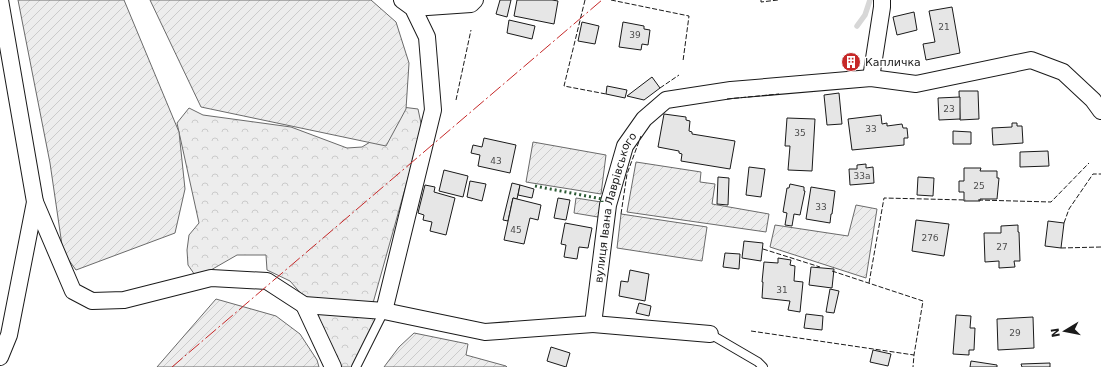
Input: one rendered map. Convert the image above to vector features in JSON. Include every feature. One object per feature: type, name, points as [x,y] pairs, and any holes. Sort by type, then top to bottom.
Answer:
[{"type":"street","points":[[0,0],[35,202],[73,292],[92,301],[124,300],[211,278],[268,281],[304,305],[384,311],[485,332],[593,324],[710,334]]},
{"type":"street","points":[[407,4],[471,4],[475,0]]},
{"type":"street","points":[[871,78],[882,0]]},
{"type":"street","points":[[384,311],[433,110],[427,37],[407,4]]},
{"type":"street","name":"вулиця Івана Лаврівського","points":[[593,324],[608,205],[625,146],[644,119],[666,100],[731,90],[871,78],[916,84],[1031,60],[1063,72],[1093,100],[1101,111]]},
{"type":"street","points":[[0,357],[4,332],[35,202]]},
{"type":"street","points":[[304,305],[333,367]]},
{"type":"lane","points":[[356,367],[384,311]]},
{"type":"lane","points":[[710,334],[758,362],[763,367]]},
{"type":"green space","points":[[18,0],[124,0],[179,132],[185,189],[175,233],[76,270],[63,252],[50,163]]},
{"type":"green space","points":[[150,0],[371,0],[396,22],[409,63],[406,109],[386,146],[201,107]]},
{"type":"green space","points":[[402,107],[418,109],[422,128],[373,303],[368,312],[379,320],[358,361],[351,367],[340,367],[337,356],[323,333],[318,313],[290,281],[267,270],[266,255],[237,255],[197,278],[188,265],[187,250],[189,235],[199,223],[177,123],[189,108],[203,115],[291,127],[347,148],[362,147],[375,139]]},
{"type":"green space","points":[[533,142],[606,155],[601,194],[526,182]]},
{"type":"green space","points":[[636,162],[701,172],[700,182],[715,184],[712,204],[769,214],[766,232],[627,212]]},
{"type":"green space","points":[[576,198],[601,202],[598,217],[574,213]]},
{"type":"green space","points":[[856,205],[877,209],[866,278],[770,247],[775,225],[848,236]]},
{"type":"green space","points":[[621,214],[707,227],[702,261],[617,248]]},
{"type":"green space","points":[[216,299],[276,316],[300,334],[317,360],[319,367],[157,367]]},
{"type":"green space","points":[[414,333],[468,344],[466,355],[507,367],[384,367],[399,347]]},
{"type":"building","points":[[500,0],[511,0],[507,17],[496,14]]},
{"type":"building","points":[[517,0],[558,1],[554,24],[514,16]]},
{"type":"building","points":[[952,7],[960,53],[926,60],[923,44],[935,42],[929,11]]},
{"type":"building","points":[[914,12],[917,30],[897,35],[893,17]]},
{"type":"building","points":[[509,20],[535,26],[532,39],[507,33]]},
{"type":"building","points":[[582,22],[599,26],[595,44],[578,41]]},
{"type":"building","points":[[623,22],[644,26],[644,29],[650,30],[648,45],[642,44],[641,50],[619,47]]},
{"type":"building","name":"Капличка","points":[[851,53],[857,56],[860,62],[857,68],[851,71],[845,68],[842,62],[845,56]]},
{"type":"building","points":[[652,77],[660,88],[644,100],[627,96]]},
{"type":"building","points":[[607,86],[627,90],[625,98],[606,94]]},
{"type":"building","points":[[959,91],[978,91],[979,119],[960,120]]},
{"type":"building","points":[[839,93],[842,124],[827,125],[824,95]]},
{"type":"building","points":[[960,97],[960,119],[939,120],[938,98]]},
{"type":"building","points":[[664,114],[686,117],[686,120],[690,121],[689,131],[692,132],[692,134],[735,141],[730,169],[681,161],[682,154],[679,153],[679,151],[658,147]]},
{"type":"building","points":[[881,115],[882,124],[887,123],[887,126],[902,124],[903,128],[907,128],[908,138],[904,138],[904,145],[852,150],[848,119]]},
{"type":"building","points":[[787,118],[815,119],[812,171],[788,170],[790,146],[785,146]]},
{"type":"building","points":[[1012,123],[1017,123],[1017,126],[1022,126],[1023,143],[993,145],[992,128],[1012,127]]},
{"type":"building","points":[[953,131],[971,132],[971,144],[953,144]]},
{"type":"building","points":[[484,138],[516,145],[510,173],[478,166],[480,155],[471,153],[473,145],[482,147]]},
{"type":"building","points":[[1048,151],[1049,166],[1020,167],[1020,152]]},
{"type":"building","points":[[866,164],[866,168],[873,167],[874,183],[850,185],[849,169],[857,169],[857,165]]},
{"type":"building","points":[[749,167],[765,169],[761,197],[746,195]]},
{"type":"building","points":[[964,168],[981,168],[980,171],[997,171],[997,178],[999,178],[997,199],[964,201],[964,192],[959,192],[959,181],[964,181]]},
{"type":"building","points":[[444,170],[468,176],[463,197],[439,191]]},
{"type":"building","points":[[718,177],[729,178],[728,205],[717,204]]},
{"type":"building","points":[[918,177],[934,178],[933,196],[917,195]]},
{"type":"building","points":[[470,181],[486,184],[482,201],[467,197]]},
{"type":"building","points":[[512,183],[520,185],[517,199],[513,198],[508,221],[503,220]]},
{"type":"building","points":[[790,184],[804,187],[805,191],[800,215],[794,214],[792,226],[785,225],[787,213],[783,212],[787,188],[789,188]]},
{"type":"building","points":[[425,185],[435,187],[434,192],[455,198],[446,235],[430,231],[432,222],[423,220],[424,215],[418,213]]},
{"type":"building","points":[[520,185],[534,189],[532,198],[518,195]]},
{"type":"building","points":[[811,187],[835,191],[830,223],[806,219]]},
{"type":"building","points":[[513,198],[541,205],[538,220],[530,218],[524,244],[504,240]]},
{"type":"building","points":[[558,198],[570,200],[566,220],[554,218]]},
{"type":"building","points":[[916,220],[949,224],[944,256],[912,251]]},
{"type":"building","points":[[1048,221],[1064,223],[1061,248],[1045,246]]},
{"type":"building","points":[[565,223],[592,228],[588,248],[579,247],[577,259],[564,257],[566,245],[561,244]]},
{"type":"building","points":[[1018,225],[1020,261],[1014,261],[1015,267],[999,268],[999,261],[985,262],[984,233],[1001,233],[1001,226]]},
{"type":"building","points":[[744,241],[763,243],[761,261],[742,258]]},
{"type":"building","points":[[725,253],[740,254],[739,269],[723,267]]},
{"type":"building","points":[[778,258],[791,260],[790,265],[795,266],[794,281],[803,282],[800,312],[788,310],[790,301],[762,298],[764,262],[778,263]]},
{"type":"building","points":[[811,267],[834,269],[832,288],[809,285]]},
{"type":"building","points":[[630,270],[649,274],[645,301],[619,296],[621,281],[628,282]]},
{"type":"building","points":[[830,289],[839,291],[834,313],[826,312]]},
{"type":"building","points":[[639,303],[651,306],[649,316],[636,313]]},
{"type":"building","points":[[806,314],[823,316],[822,330],[804,328]]},
{"type":"building","points":[[956,315],[971,316],[970,328],[975,328],[974,350],[969,350],[969,355],[953,354]]},
{"type":"building","points":[[1033,317],[1034,348],[998,350],[997,319]]},
{"type":"building","points":[[551,347],[570,353],[566,367],[547,361]]},
{"type":"building","points":[[873,350],[891,354],[888,366],[870,362]]},
{"type":"building","points":[[971,361],[997,365],[997,367],[970,367]]},
{"type":"building","points":[[1050,363],[1050,367],[1022,367],[1021,364]]},
{"type":"waterway","points":[[857,26],[865,15],[870,0]]},
{"type":"hedge","points":[[535,186],[602,199],[602,202]]},
{"type":"fence","points":[[585,0],[564,86],[606,94]]},
{"type":"fence","points":[[611,0],[689,16],[683,61]]},
{"type":"fence","points":[[761,0],[761,2],[778,0]]},
{"type":"fence","points":[[456,100],[471,30]]},
{"type":"fence","points":[[660,88],[679,75]]},
{"type":"fence","points":[[727,99],[779,94]]},
{"type":"fence","points":[[621,214],[627,174],[641,136]]},
{"type":"fence","points":[[978,200],[1051,202],[1089,163]]},
{"type":"fence","points":[[1064,223],[1069,209],[1093,174],[1101,174]]},
{"type":"fence","points":[[869,283],[884,198],[966,200]]},
{"type":"fence","points":[[1061,248],[1101,247]]},
{"type":"fence","points":[[763,249],[820,267]]},
{"type":"fence","points":[[832,271],[923,301],[914,355]]},
{"type":"fence","points":[[751,331],[914,355],[913,367]]},
{"type":"power","points":[[172,367],[602,0]]},
{"type":"place","name":"Капличка","points":[[851,62]]}]
